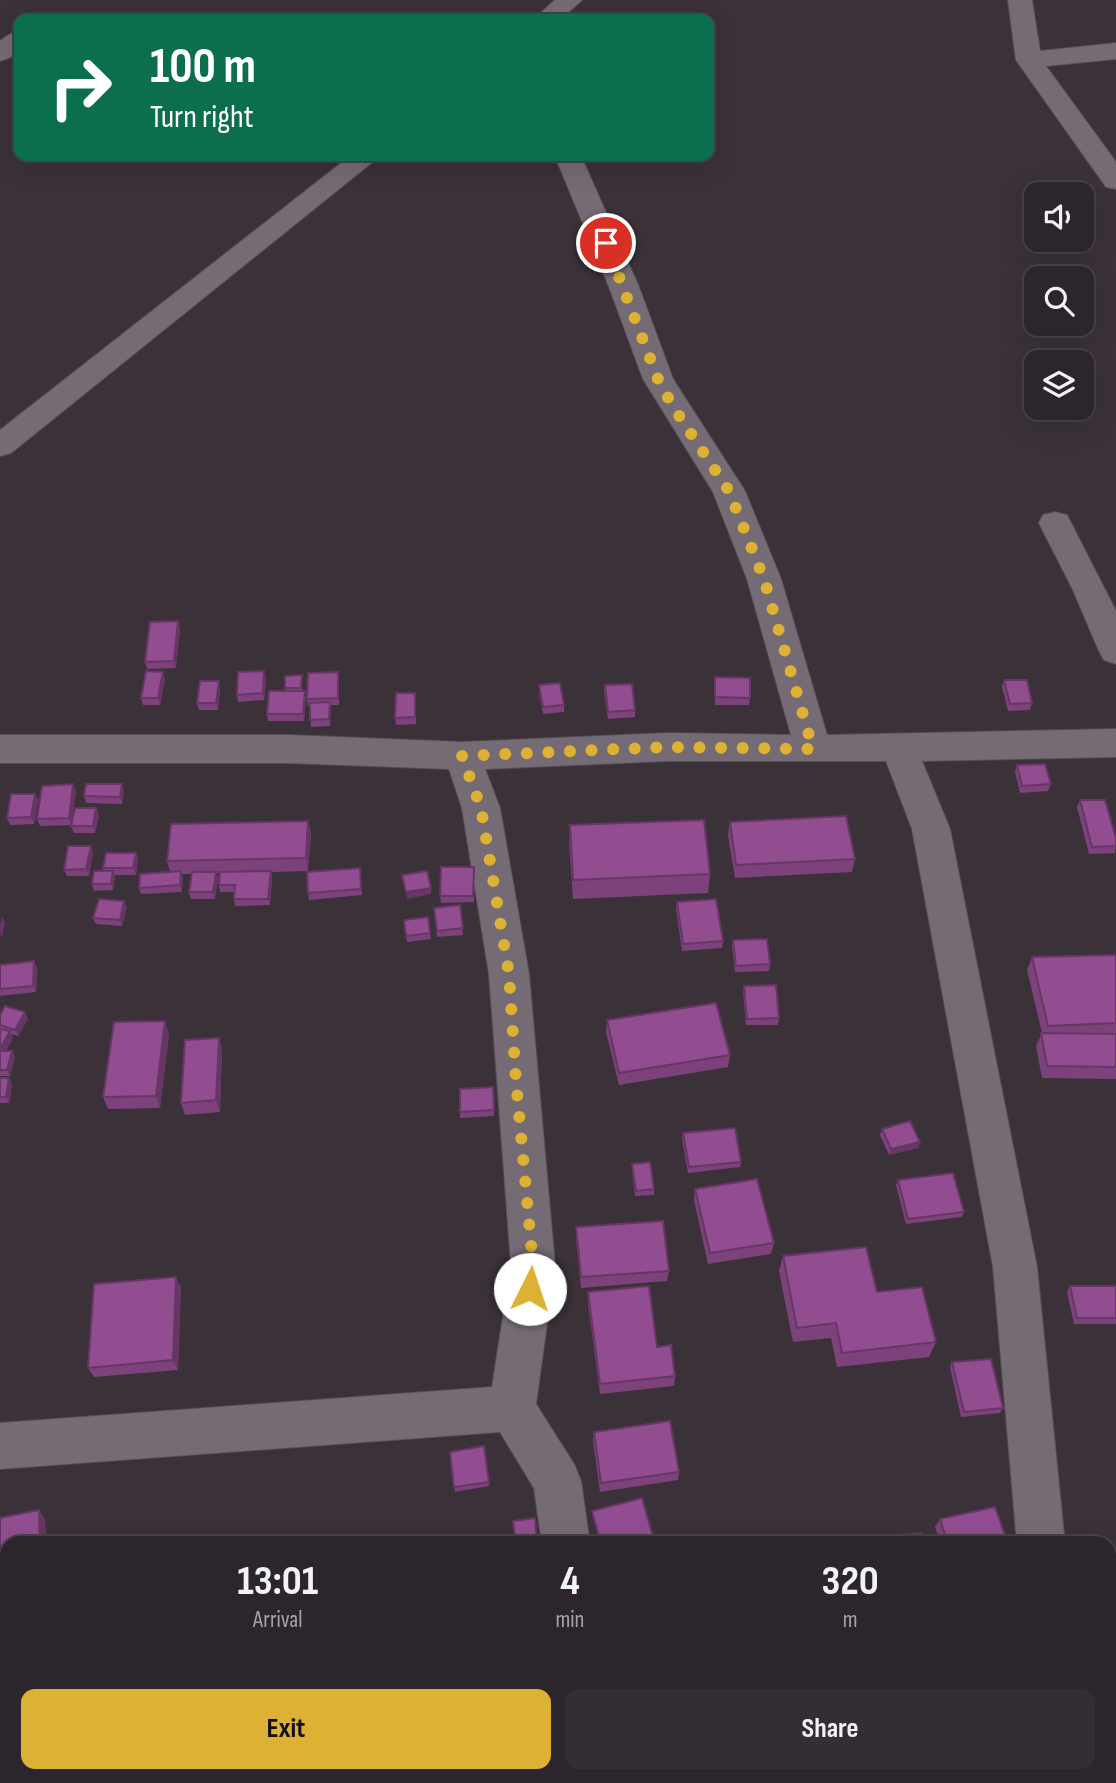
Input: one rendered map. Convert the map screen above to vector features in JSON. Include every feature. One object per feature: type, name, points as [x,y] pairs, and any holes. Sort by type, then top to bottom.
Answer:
[{"type":"street","points":[[552,14],[570,0]]},
{"type":"street","points":[[1020,0],[1029,60],[1116,181]]},
{"type":"street","points":[[0,53],[14,42]]},
{"type":"street","points":[[1029,60],[1116,51]]},
{"type":"street","points":[[0,446],[361,161]]},
{"type":"street","points":[[570,161],[624,287],[658,379],[729,491],[764,579],[813,749]]},
{"type":"street","points":[[1055,523],[1090,590],[1116,651]]},
{"type":"street","points":[[0,749],[289,749],[462,756],[667,747],[813,749],[1116,743]]},
{"type":"street","points":[[898,747],[931,829],[1015,1267],[1040,1536]]},
{"type":"street","points":[[462,756],[481,808],[509,974],[533,1265],[513,1408],[557,1481],[565,1536]]},
{"type":"street","points":[[0,1446],[513,1408]]},
{"type":"building","points":[[178,621],[174,661],[145,662],[150,622]]},
{"type":"building","points":[[146,671],[163,672],[158,698],[141,698]]},
{"type":"building","points":[[264,671],[263,693],[237,695],[238,672]]},
{"type":"building","points":[[338,672],[338,698],[307,699],[308,673]]},
{"type":"building","points":[[302,675],[301,688],[285,688],[285,676]]},
{"type":"building","points":[[715,677],[750,678],[750,698],[715,697]]},
{"type":"building","points":[[1004,680],[1027,680],[1032,703],[1010,704]]},
{"type":"building","points":[[200,681],[219,681],[216,703],[197,703]]},
{"type":"building","points":[[560,683],[564,705],[543,707],[539,685]]},
{"type":"building","points":[[632,684],[635,710],[608,712],[605,685]]},
{"type":"building","points":[[269,691],[305,691],[303,714],[267,714]]},
{"type":"building","points":[[396,693],[415,693],[415,717],[395,718]]},
{"type":"building","points":[[330,702],[329,719],[310,720],[310,703]]},
{"type":"building","points":[[1045,764],[1051,784],[1022,786],[1017,765]]},
{"type":"building","points":[[73,784],[69,818],[37,819],[42,786]]},
{"type":"building","points":[[86,784],[122,784],[120,797],[84,796]]},
{"type":"building","points":[[11,794],[35,794],[31,817],[7,818]]},
{"type":"building","points":[[1080,800],[1105,800],[1116,846],[1092,847]]},
{"type":"building","points":[[75,808],[96,808],[93,826],[71,826]]},
{"type":"building","points":[[846,816],[855,859],[736,865],[730,822]]},
{"type":"building","points":[[704,820],[710,874],[573,880],[570,825]]},
{"type":"building","points":[[308,821],[306,858],[167,861],[171,824]]},
{"type":"building","points":[[68,846],[91,846],[86,869],[64,870]]},
{"type":"building","points":[[106,853],[136,853],[133,868],[103,868]]},
{"type":"building","points":[[441,867],[474,867],[473,896],[440,896]]},
{"type":"building","points":[[360,868],[361,889],[308,893],[307,872]]},
{"type":"building","points":[[94,871],[113,871],[111,884],[92,884]]},
{"type":"building","points":[[181,871],[180,885],[139,888],[140,874]]},
{"type":"building","points":[[271,871],[268,899],[234,899],[235,885],[219,885],[220,872]]},
{"type":"building","points":[[427,871],[431,888],[406,892],[402,875]]},
{"type":"building","points":[[192,872],[216,872],[213,892],[189,892]]},
{"type":"building","points":[[99,899],[124,901],[120,920],[93,918]]},
{"type":"building","points":[[716,899],[723,941],[683,944],[677,902]]},
{"type":"building","points":[[460,905],[463,928],[437,931],[434,908]]},
{"type":"building","points":[[428,917],[430,933],[406,936],[404,920]]},
{"type":"building","points":[[767,939],[770,964],[736,966],[733,940]]},
{"type":"building","points":[[1116,955],[1116,1023],[1048,1026],[1032,957]]},
{"type":"building","points":[[34,961],[33,986],[0,989],[0,965]]},
{"type":"building","points":[[776,985],[779,1018],[747,1019],[744,986]]},
{"type":"building","points":[[716,1003],[730,1055],[619,1073],[607,1020]]},
{"type":"building","points":[[5,1006],[25,1012],[15,1030],[0,1025],[0,1015]]},
{"type":"building","points":[[165,1021],[156,1096],[103,1097],[114,1022]]},
{"type":"building","points":[[0,1029],[10,1031],[0,1049]]},
{"type":"building","points":[[1041,1033],[1116,1034],[1116,1067],[1047,1066]]},
{"type":"building","points":[[219,1038],[216,1100],[181,1103],[185,1040]]},
{"type":"building","points":[[0,1051],[12,1051],[7,1070],[0,1070]]},
{"type":"building","points":[[0,1078],[9,1078],[6,1097],[0,1097]]},
{"type":"building","points":[[493,1087],[494,1110],[460,1112],[460,1089]]},
{"type":"building","points":[[910,1121],[920,1142],[891,1149],[882,1129]]},
{"type":"building","points":[[735,1128],[741,1162],[689,1167],[683,1133]]},
{"type":"building","points":[[650,1162],[654,1189],[636,1191],[632,1164]]},
{"type":"building","points":[[953,1173],[964,1212],[908,1219],[898,1180]]},
{"type":"building","points":[[757,1179],[774,1243],[710,1253],[695,1189]]},
{"type":"building","points":[[663,1221],[669,1271],[581,1277],[576,1227]]},
{"type":"building","points":[[866,1247],[877,1292],[922,1287],[936,1342],[842,1353],[836,1323],[797,1328],[783,1256]]},
{"type":"building","points":[[176,1277],[173,1360],[88,1368],[94,1284]]},
{"type":"building","points":[[649,1286],[657,1347],[671,1345],[675,1376],[600,1384],[588,1292]]},
{"type":"building","points":[[1070,1286],[1116,1286],[1116,1318],[1077,1318]]},
{"type":"building","points":[[991,1359],[1003,1408],[964,1412],[952,1362]]},
{"type":"building","points":[[670,1421],[679,1472],[601,1483],[594,1432]]},
{"type":"building","points":[[484,1446],[489,1482],[454,1487],[450,1452]]},
{"type":"building","points":[[642,1498],[653,1536],[599,1536],[592,1511]]},
{"type":"building","points":[[995,1507],[1005,1536],[945,1536],[940,1519]]},
{"type":"building","points":[[39,1510],[40,1536],[0,1536],[0,1518]]},
{"type":"building","points":[[535,1518],[536,1536],[515,1536],[513,1521]]},
{"type":"building","points":[[921,1533],[922,1536],[902,1536]]},
{"type":"route","points":[[530,1289],[533,1265],[509,974],[481,808],[462,756],[667,747],[813,749],[764,579],[729,491],[658,379],[606,243]]}]
